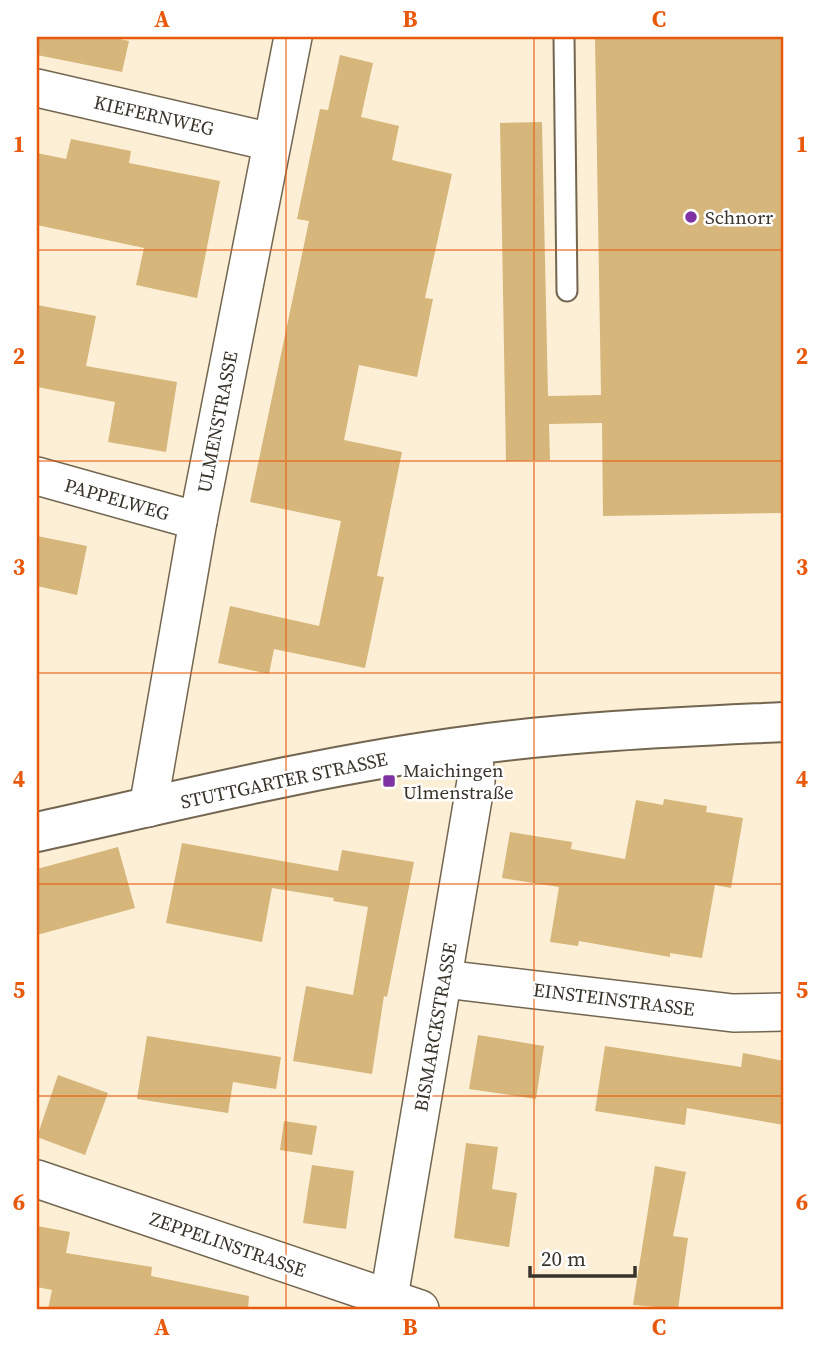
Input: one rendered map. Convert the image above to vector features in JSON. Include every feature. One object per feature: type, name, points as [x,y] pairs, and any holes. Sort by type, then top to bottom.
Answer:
[{"type":"street","name":"ULMENSTRASSE","points":[[148,808],[198,521],[293,37]]},
{"type":"street","name":"KIEFERNWEG","points":[[37,88],[271,142]]},
{"type":"street","name":"PAPPELWEG","points":[[37,476],[198,521]]},
{"type":"street","name":"STUTTGARTER STRASSE","points":[[37,832],[375,760],[474,744],[642,729],[784,722]]},
{"type":"street","name":"BISMARCKSTRASSE","points":[[399,1306],[444,979],[476,780],[474,744]]},
{"type":"street","name":"EINSTEINSTRASSE","points":[[444,979],[733,1013],[784,1012]]},
{"type":"street","name":"ZEPPELINSTRASSE","points":[[37,1179],[399,1306]]},
{"type":"lane","points":[[564,37],[566,291]]},
{"type":"building","points":[[37,37],[112,37],[129,41],[122,72],[37,55]]},
{"type":"building","name":"Schnorr","points":[[595,37],[784,37],[784,513],[603,516],[602,423],[549,424],[550,460],[506,461],[500,123],[542,122],[548,396],[601,395]]},
{"type":"building","points":[[340,55],[373,63],[361,117],[399,126],[392,160],[452,174],[425,298],[433,299],[417,377],[359,365],[344,440],[402,452],[377,576],[384,577],[365,668],[274,649],[269,674],[218,663],[230,606],[319,626],[341,521],[250,502],[309,221],[297,219],[320,109],[328,110]]},
{"type":"building","points":[[71,139],[131,151],[129,163],[220,181],[197,298],[136,285],[144,248],[37,225],[37,153],[66,159]]},
{"type":"building","points":[[37,305],[96,316],[86,366],[177,382],[166,452],[108,442],[115,402],[37,387]]},
{"type":"building","points":[[37,536],[87,546],[77,595],[37,586]]},
{"type":"building","points":[[664,799],[707,806],[706,812],[743,818],[731,888],[715,885],[702,958],[670,953],[670,957],[579,941],[578,946],[550,942],[559,887],[502,878],[510,832],[572,842],[571,849],[625,859],[636,800],[663,805]]},
{"type":"building","points":[[182,843],[338,871],[342,850],[414,862],[387,997],[384,996],[372,1074],[293,1061],[306,986],[353,995],[368,907],[333,901],[334,898],[272,888],[262,942],[166,923]]},
{"type":"building","points":[[118,847],[135,908],[37,935],[37,869]]},
{"type":"building","points":[[478,1035],[544,1046],[536,1099],[469,1089]]},
{"type":"building","points":[[147,1036],[281,1057],[276,1089],[233,1082],[228,1113],[137,1099]]},
{"type":"building","points":[[605,1046],[741,1067],[743,1053],[784,1061],[784,1125],[687,1108],[685,1125],[595,1111]]},
{"type":"building","points":[[58,1075],[108,1093],[85,1155],[37,1137]]},
{"type":"building","points":[[284,1121],[317,1126],[312,1155],[280,1150]]},
{"type":"building","points":[[466,1143],[498,1147],[492,1189],[517,1193],[509,1247],[454,1238]]},
{"type":"building","points":[[312,1165],[354,1171],[346,1229],[303,1223]]},
{"type":"building","points":[[655,1166],[686,1172],[673,1236],[688,1238],[678,1309],[633,1305]]},
{"type":"building","points":[[37,1226],[70,1232],[66,1253],[152,1267],[151,1276],[249,1296],[248,1309],[48,1309],[52,1290],[37,1287]]},
{"type":"place","name":"Schnorr","points":[[691,217]]},
{"type":"place","name":"Maichingen Ulmenstraße","points":[[389,781]]}]
